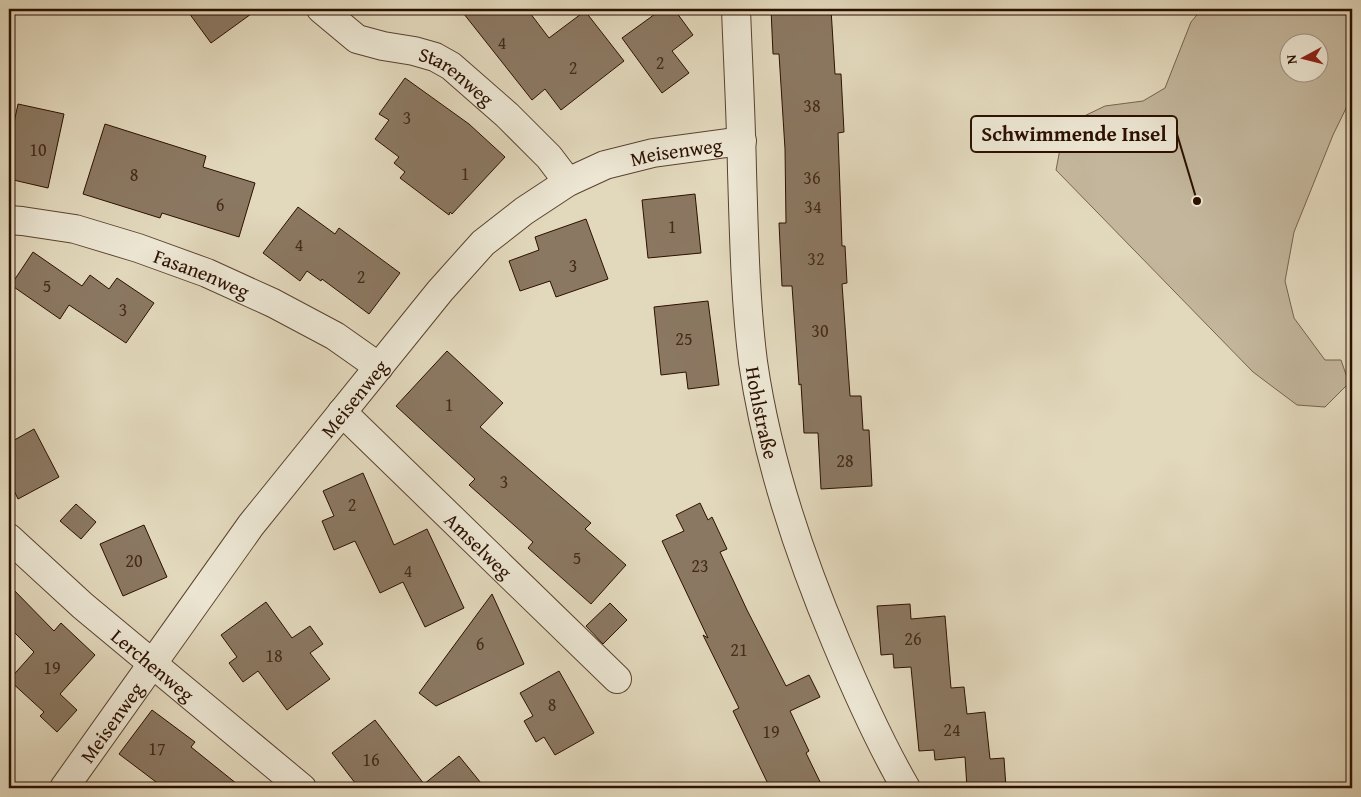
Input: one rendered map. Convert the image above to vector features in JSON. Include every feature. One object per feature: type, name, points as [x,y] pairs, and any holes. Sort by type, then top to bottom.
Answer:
[{"type":"street","name":"Starenweg","points":[[321,9],[357,39],[435,57],[451,66],[507,115],[549,157],[568,182]]},
{"type":"street","name":"Hohlstraße","points":[[736,9],[746,282],[753,362],[768,444],[788,518],[823,612],[855,688],[906,788]]},
{"type":"street","name":"Meisenweg","points":[[64,788],[154,664],[210,581],[252,525],[440,291],[483,243],[524,211],[568,182],[605,165],[653,153],[742,141]]},
{"type":"street","name":"Fasanenweg","points":[[9,220],[22,220],[75,229],[138,248],[207,273],[273,303],[335,336],[379,367]]},
{"type":"street","name":"Amselweg","points":[[342,412],[617,679]]},
{"type":"street","name":"Lerchenweg","points":[[9,538],[83,606],[302,788]]},
{"type":"shaded area","points":[[1202,9],[1352,9],[1352,96],[1333,135],[1294,232],[1285,281],[1294,318],[1325,360],[1341,360],[1349,383],[1325,407],[1297,405],[1253,372],[1056,170],[1060,149],[1078,119],[1105,106],[1143,101],[1165,88],[1191,22]]},
{"type":"building","points":[[186,9],[258,9],[211,43]]},
{"type":"building","points":[[460,9],[527,9],[549,38],[585,11],[624,61],[561,110],[545,89],[532,100]]},
{"type":"building","points":[[662,9],[674,9],[693,35],[672,51],[689,73],[662,93],[622,38]]},
{"type":"building","points":[[771,9],[831,9],[835,74],[841,74],[844,132],[838,133],[842,246],[845,246],[847,283],[842,284],[850,396],[861,396],[863,430],[869,430],[872,486],[821,489],[818,433],[804,433],[792,286],[782,286],[779,223],[786,223],[785,149],[779,54],[773,54]]},
{"type":"building","points":[[405,78],[469,124],[505,157],[449,215],[400,178],[405,172],[394,163],[399,157],[375,139],[389,120],[379,114]]},
{"type":"building","points":[[18,104],[64,114],[48,188],[9,179],[9,146]]},
{"type":"building","points":[[105,124],[206,156],[203,167],[255,183],[239,237],[162,213],[160,218],[83,194]]},
{"type":"building","points":[[695,194],[701,253],[648,258],[642,200]]},
{"type":"building","points":[[298,207],[335,234],[339,228],[400,273],[369,314],[322,279],[321,281],[307,271],[300,281],[263,253]]},
{"type":"building","points":[[586,219],[608,279],[556,297],[550,281],[520,291],[509,261],[539,250],[535,237]]},
{"type":"building","points":[[33,252],[82,286],[90,275],[109,289],[117,278],[154,303],[126,343],[69,305],[60,319],[11,285]]},
{"type":"building","points":[[708,301],[719,385],[688,389],[686,372],[661,375],[654,307]]},
{"type":"building","points":[[447,351],[503,403],[480,427],[591,523],[585,529],[626,565],[591,604],[528,548],[533,542],[469,485],[475,479],[396,406]]},
{"type":"building","points":[[34,429],[59,477],[18,499],[9,480],[9,443]]},
{"type":"building","points":[[363,473],[394,545],[427,529],[464,608],[425,627],[403,582],[380,593],[355,541],[334,550],[322,521],[334,516],[323,491]]},
{"type":"building","points":[[700,503],[708,520],[712,517],[727,549],[720,552],[786,686],[809,675],[820,697],[790,711],[809,751],[806,753],[823,788],[770,788],[733,711],[739,708],[703,635],[708,638],[662,541],[684,531],[676,515]]},
{"type":"building","points":[[76,504],[96,522],[81,539],[60,521]]},
{"type":"building","points":[[144,525],[167,577],[123,596],[100,544]]},
{"type":"building","points":[[9,585],[54,631],[61,623],[95,655],[60,694],[77,710],[57,732],[40,716],[44,712],[9,680],[34,652],[9,627]]},
{"type":"building","points":[[492,594],[524,664],[436,706],[419,693]]},
{"type":"building","points":[[266,602],[292,638],[310,626],[323,644],[310,653],[330,679],[287,710],[258,671],[243,682],[229,663],[237,657],[221,635]]},
{"type":"building","points":[[610,603],[627,620],[603,644],[586,626]]},
{"type":"building","points":[[910,604],[911,619],[945,616],[951,688],[964,687],[967,714],[985,712],[990,759],[1004,758],[1006,788],[967,788],[965,757],[935,760],[934,750],[919,751],[911,667],[894,668],[893,654],[881,655],[877,606]]},
{"type":"building","points":[[559,671],[594,733],[555,755],[544,737],[536,742],[524,721],[533,716],[520,693]]},
{"type":"building","points":[[152,710],[195,742],[191,747],[242,788],[164,788],[119,754]]},
{"type":"building","points":[[375,720],[424,784],[459,756],[485,788],[359,788],[332,753]]},
{"type":"place","name":"Schwimmende Insel","points":[[1197,201]]}]
